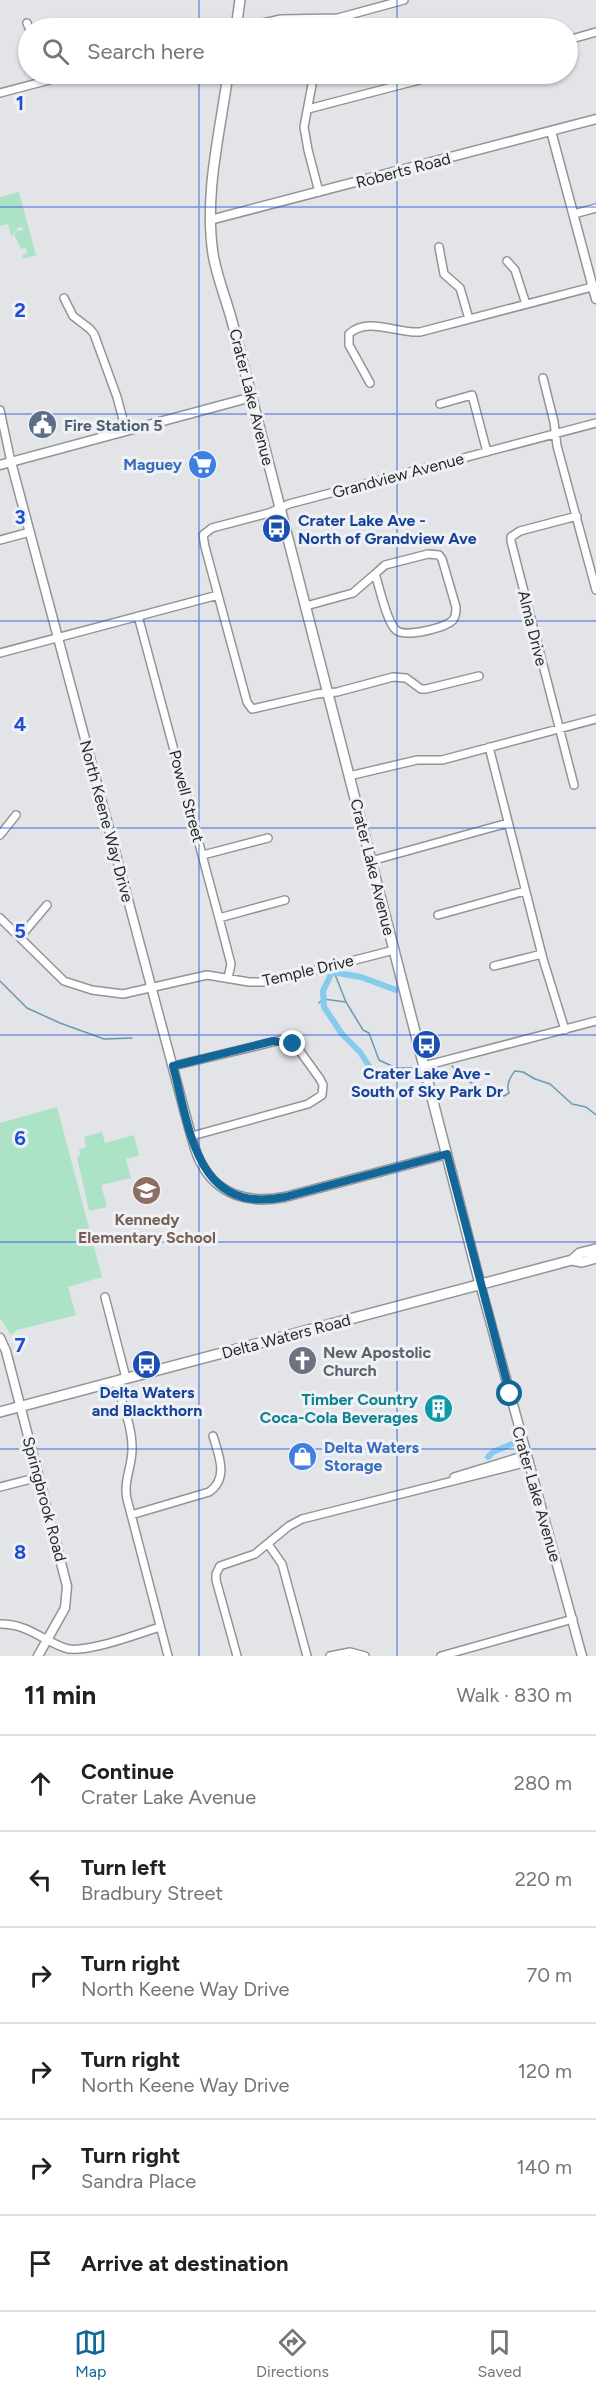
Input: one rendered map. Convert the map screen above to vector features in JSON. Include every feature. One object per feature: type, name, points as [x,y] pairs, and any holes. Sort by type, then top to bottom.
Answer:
[{"type":"main road","points":[[239,18],[240,0]]},
{"type":"main road","name":"Crater Lake Avenue","points":[[226,84],[212,175],[210,220],[217,271],[252,397],[480,1284]]},
{"type":"main road","name":"Delta Waters Road","points":[[572,1260],[580,1253],[596,1249]]},
{"type":"main road","name":"Delta Waters Road","points":[[0,1412],[572,1260],[582,1262],[596,1258]]},
{"type":"street","points":[[338,18],[404,0]]},
{"type":"street","points":[[578,37],[596,32]]},
{"type":"street","points":[[0,93],[24,84]]},
{"type":"street","points":[[312,84],[304,127],[319,192]]},
{"type":"street","points":[[308,109],[404,84]]},
{"type":"street","name":"Roberts Road","points":[[210,220],[596,119]]},
{"type":"street","points":[[551,131],[596,299]]},
{"type":"street","points":[[574,214],[596,208]]},
{"type":"street","points":[[439,247],[444,274],[460,288],[469,319]]},
{"type":"street","points":[[507,261],[515,270],[526,304]]},
{"type":"street","points":[[370,382],[349,345],[348,338],[351,332],[374,326],[404,333],[420,332],[594,286]]},
{"type":"street","points":[[64,298],[73,316],[94,334],[117,397],[126,430]]},
{"type":"street","points":[[543,378],[556,433],[556,446],[596,590]]},
{"type":"street","points":[[440,404],[472,395],[487,452]]},
{"type":"street","points":[[0,465],[252,397]]},
{"type":"street","name":"North Keene Way Drive","points":[[0,410],[11,462],[198,1157],[212,1178],[230,1192],[256,1200],[285,1197],[447,1154]]},
{"type":"street","name":"Grandview Avenue","points":[[218,595],[203,535],[212,528],[596,423]]},
{"type":"street","name":"Alma Drive","points":[[574,785],[511,537],[520,531],[577,516]]},
{"type":"street","points":[[0,540],[30,532]]},
{"type":"street","points":[[306,606],[353,592],[385,565],[428,554],[439,555],[444,565],[456,607],[454,618],[446,624],[412,634],[398,632],[390,621],[375,574]]},
{"type":"street","points":[[0,652],[218,595],[247,702],[252,709],[316,694],[328,694],[393,677],[406,678],[426,690],[479,676]]},
{"type":"street","name":"Powell Street","points":[[138,616],[231,964],[228,978]]},
{"type":"street","points":[[350,776],[417,759],[442,760],[596,719]]},
{"type":"street","points":[[489,747],[525,891],[565,1030]]},
{"type":"street","points":[[0,835],[16,815]]},
{"type":"street","points":[[371,861],[508,823]]},
{"type":"street","points":[[203,855],[268,838]]},
{"type":"street","points":[[438,915],[525,891]]},
{"type":"street","points":[[219,918],[285,900]]},
{"type":"street","points":[[20,937],[47,905]]},
{"type":"street","name":"Temple Drive","points":[[0,918],[54,973],[72,985],[123,994],[199,975],[257,983],[270,982],[394,950]]},
{"type":"street","points":[[494,966],[542,954]]},
{"type":"street","points":[[424,1066],[596,1021]]},
{"type":"street","points":[[173,1066],[280,1040],[297,1047],[320,1078],[322,1095],[308,1104],[192,1136]]},
{"type":"street","name":"Crater Lake Avenue","points":[[480,1284],[582,1656]]},
{"type":"street","points":[[105,1297],[132,1442],[131,1462],[125,1486],[168,1656]]},
{"type":"street","name":"Springbrook Road","points":[[0,1338],[6,1351],[21,1406],[67,1586],[65,1608],[38,1656]]},
{"type":"street","points":[[131,1515],[214,1489],[222,1470],[213,1436]]},
{"type":"street","points":[[237,1656],[216,1574],[220,1566],[255,1554],[289,1526],[302,1519],[527,1458]]},
{"type":"street","points":[[0,1487],[39,1477]]},
{"type":"street","points":[[268,1544],[282,1564],[307,1656]]},
{"type":"street","points":[[441,1656],[573,1619]]},
{"type":"street","points":[[0,1624],[26,1628],[65,1648],[80,1650],[160,1627]]},
{"type":"street","points":[[330,1656],[350,1653],[365,1656]]},
{"type":"green space","points":[[19,192],[36,255],[23,259],[22,255],[27,253],[26,248],[21,249],[14,234],[18,230],[22,231],[23,228],[19,227],[11,236],[8,224],[0,226],[0,197]]},
{"type":"green space","points":[[57,1107],[102,1277],[68,1287],[76,1315],[17,1330],[11,1335],[0,1318],[0,1123]]},
{"type":"green space","points":[[102,1132],[105,1143],[134,1135],[139,1156],[126,1159],[131,1178],[101,1185],[107,1207],[89,1211],[77,1157],[80,1154],[79,1150],[86,1147],[84,1137]]},
{"type":"waterway","points":[[374,1074],[360,1052],[342,1034],[324,1007],[323,991],[332,972],[361,977],[396,990]]},
{"type":"waterway","points":[[334,972],[346,1002]]},
{"type":"waterway","points":[[0,981],[27,1008],[60,1023],[104,1039],[132,1038]]},
{"type":"waterway","points":[[319,1003],[323,999],[346,1002],[363,1030],[369,1033],[379,1060],[396,1068],[416,1068]]},
{"type":"waterway","points":[[452,1066],[476,1086],[504,1096],[509,1093],[508,1084],[515,1071],[523,1072],[550,1084],[572,1104],[586,1107],[596,1115]]},
{"type":"waterway","points":[[488,1457],[493,1452],[512,1444]]},
{"type":"place","name":"Fire Station 5","points":[[43,425]]},
{"type":"place","name":"Maguey","points":[[203,464]]},
{"type":"place","name":"Crater Lake Ave - North of Grandview Ave","points":[[277,529]]},
{"type":"place","name":"Crater Lake Ave - South of Sky Park Dr","points":[[427,1045]]},
{"type":"place","name":"Kennedy Elementary School","points":[[147,1191]]},
{"type":"place","name":"New Apostolic Church","points":[[302,1361]]},
{"type":"place","name":"Delta Waters and Blackthorn","points":[[147,1364]]},
{"type":"place","name":"Timber Country Coca-Cola Beverages","points":[[439,1408]]},
{"type":"place","name":"Delta Waters Storage","points":[[303,1456]]},
{"type":"route","points":[[293,1044],[280,1040],[273,1041],[173,1066],[198,1157],[205,1171],[230,1192],[252,1200],[270,1200],[447,1154],[510,1394]]}]
